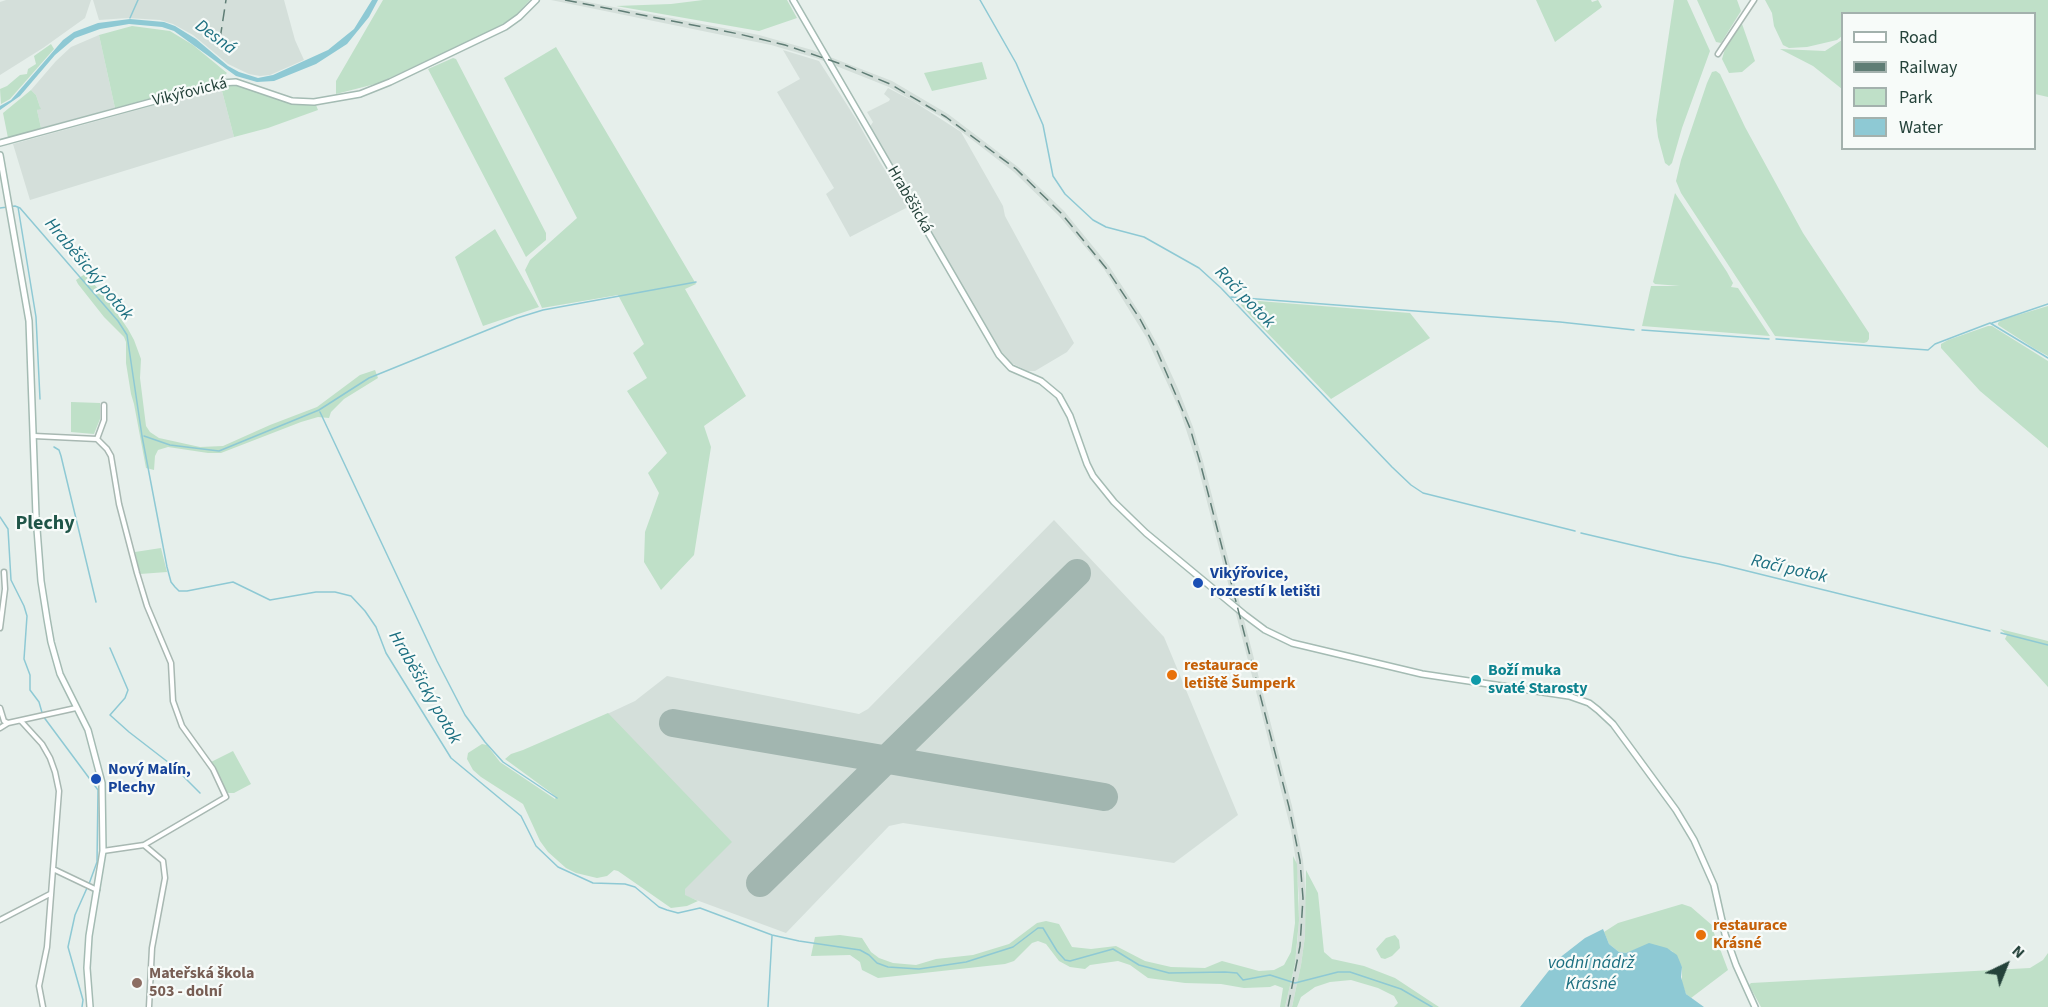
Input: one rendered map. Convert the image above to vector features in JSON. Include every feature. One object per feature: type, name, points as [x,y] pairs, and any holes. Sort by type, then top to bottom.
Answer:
[{"type":"street","name":"Vikýřovická","points":[[0,143],[221,83],[236,82],[292,101],[314,102],[360,94],[505,27],[536,0]]},
{"type":"street","name":"Hraběšická","points":[[793,0],[999,355],[1011,368],[1041,381],[1059,396],[1090,470],[1114,502],[1191,572],[1265,630],[1306,648],[1422,674],[1569,696],[1589,703],[1599,710],[1613,724],[1663,792],[1694,840],[1714,885],[1725,934],[1736,965],[1755,1007]]},
{"type":"street","points":[[1718,54],[1754,0]]},
{"type":"street","points":[[0,154],[29,321],[36,516],[41,582],[60,674],[88,730],[102,783],[103,851],[88,936],[87,968],[90,1007]]},
{"type":"street","points":[[97,439],[104,420],[104,405]]},
{"type":"street","points":[[34,436],[97,439],[111,456],[119,504],[137,573],[147,606],[171,663],[173,701],[182,726],[213,769],[226,797],[144,845],[103,851]]},
{"type":"street","points":[[0,628],[5,589],[4,572]]},
{"type":"street","points":[[0,708],[4,721],[8,723]]},
{"type":"street","points":[[0,728],[8,723],[76,708]]},
{"type":"street","points":[[21,721],[42,744],[55,772],[59,791],[47,947],[39,986],[43,1007]]},
{"type":"street","points":[[144,845],[163,861],[165,878],[152,948],[149,1007]]},
{"type":"street","points":[[53,869],[97,891]]},
{"type":"street","points":[[0,920],[51,894]]},
{"type":"shaded area","points":[[6,0],[91,0],[85,18],[0,75],[0,2]]},
{"type":"shaded area","points":[[93,0],[284,0],[295,40],[304,60],[270,75],[249,74],[228,64],[193,35],[173,24],[160,20],[128,18],[99,20]]},
{"type":"shaded area","points":[[551,0],[577,0],[759,35],[812,50],[892,81],[948,114],[1018,167],[1064,211],[1109,266],[1160,349],[1193,427],[1292,806],[1303,860],[1306,898],[1305,936],[1292,1007],[1285,1007],[1295,964],[1298,935],[1299,898],[1296,861],[1291,830],[1259,703],[1197,463],[1180,411],[1146,337],[1104,269],[1059,216],[1014,172],[945,119],[889,87],[816,58],[771,45]]},
{"type":"shaded area","points":[[99,35],[115,108],[41,128],[37,110],[40,107],[36,95],[31,90],[71,47]]},
{"type":"shaded area","points":[[783,50],[819,61],[908,207],[850,237],[826,194],[834,188],[777,92],[800,79]]},
{"type":"shaded area","points":[[221,87],[234,137],[30,200],[13,144]]},
{"type":"shaded area","points":[[888,88],[961,132],[1003,206],[1005,216],[1074,343],[1067,352],[1035,371],[1028,371],[1011,363],[1001,351],[869,128],[873,122],[867,112],[889,101],[890,99],[884,94]]},
{"type":"shaded area","points":[[1054,520],[1164,637],[1238,815],[1174,863],[903,823],[889,826],[786,933],[669,890],[515,757],[635,701],[667,676],[859,714],[868,709]]},
{"type":"green space","points":[[383,0],[530,0],[515,16],[498,27],[379,83],[336,94],[336,81]]},
{"type":"green space","points":[[703,0],[787,0],[797,18],[759,31],[616,6]]},
{"type":"green space","points":[[1536,0],[1591,0],[1592,2],[1598,0],[1602,7],[1555,42]]},
{"type":"green space","points":[[1674,0],[1687,0],[1710,51],[1672,163],[1669,166],[1665,163],[1656,120]]},
{"type":"green space","points":[[1697,0],[1737,0],[1741,11],[1721,43],[1716,42]]},
{"type":"green space","points":[[1765,0],[2048,0],[2048,97],[2036,94],[2036,12],[1841,12],[1841,37],[1837,40],[1807,47],[1789,48],[1783,45],[1774,26],[1772,13]]},
{"type":"green space","points":[[1741,21],[1755,61],[1742,72],[1729,73],[1722,59]]},
{"type":"green space","points":[[132,26],[170,31],[193,45],[227,73],[220,80],[115,108],[99,35]]},
{"type":"green space","points":[[1841,41],[1841,88],[1813,66],[1780,49],[1825,51]]},
{"type":"green space","points":[[51,44],[54,49],[10,99],[1,104],[0,89],[20,75],[27,74],[28,69],[36,64],[34,56]]},
{"type":"green space","points":[[556,47],[696,284],[685,289],[746,396],[704,426],[711,447],[694,555],[661,590],[644,562],[645,532],[659,493],[648,473],[667,453],[627,391],[647,378],[633,353],[644,344],[618,295],[542,308],[525,270],[530,260],[577,218],[504,78]]},
{"type":"green space","points":[[453,58],[456,59],[546,233],[546,240],[526,257],[428,69]]},
{"type":"green space","points":[[982,62],[987,79],[932,91],[924,73]]},
{"type":"green space","points":[[1716,71],[1720,74],[1745,127],[1803,233],[1869,333],[1867,342],[1775,336],[1681,193],[1676,181],[1681,160],[1707,83],[1712,72]]},
{"type":"green space","points":[[236,85],[291,104],[316,105],[318,110],[268,128],[234,137],[221,87]]},
{"type":"green space","points":[[31,90],[36,95],[41,109],[37,110],[41,128],[8,138],[3,113]]},
{"type":"green space","points":[[1675,193],[1727,272],[1733,283],[1731,287],[1738,288],[1770,336],[1642,326],[1651,286],[1680,286],[1653,282]]},
{"type":"green space","points":[[495,229],[539,307],[483,326],[455,257]]},
{"type":"green space","points":[[85,274],[108,300],[134,340],[141,359],[140,378],[146,426],[159,438],[200,447],[223,446],[317,407],[360,375],[375,370],[378,378],[344,399],[331,412],[329,418],[318,417],[301,422],[221,453],[168,447],[158,450],[154,470],[146,468],[126,363],[126,342],[78,284],[76,280]]},
{"type":"green space","points":[[1242,301],[1410,313],[1430,338],[1331,399],[1241,305]]},
{"type":"green space","points":[[2048,306],[2048,356],[1998,325],[2001,320]]},
{"type":"green space","points":[[1992,326],[2048,361],[2048,448],[1980,391],[1941,348],[1941,344],[1948,340]]},
{"type":"green space","points":[[71,402],[100,403],[100,419],[94,434],[71,432]]},
{"type":"green space","points":[[161,548],[167,572],[140,574],[135,552]]},
{"type":"green space","points":[[2000,629],[2048,641],[2048,687],[2005,639],[2007,635]]},
{"type":"green space","points":[[608,713],[732,842],[685,889],[685,895],[698,901],[687,906],[671,908],[618,871],[614,870],[607,876],[597,878],[566,868],[548,852],[540,841],[523,804],[481,777],[473,770],[467,759],[468,753],[482,744],[487,745],[500,762],[555,799],[556,797],[550,792],[505,759],[511,754]]},
{"type":"green space","points":[[233,751],[251,784],[234,793],[229,793],[226,792],[211,762]]},
{"type":"green space","points":[[1293,856],[1297,864],[1299,920],[1295,964],[1285,1007],[1280,1007],[1283,988],[1275,985],[1244,988],[1148,978],[1130,965],[1118,961],[1090,965],[1085,969],[1070,967],[1059,961],[1046,944],[1038,941],[1032,943],[1014,961],[1005,964],[878,978],[862,970],[860,962],[850,955],[811,956],[815,937],[840,935],[862,938],[871,952],[879,958],[893,963],[916,965],[936,959],[973,955],[1009,944],[1037,923],[1046,921],[1059,924],[1072,947],[1091,949],[1116,946],[1145,961],[1171,967],[1205,968],[1222,961],[1259,971],[1274,970],[1284,965],[1291,952],[1295,923]]},
{"type":"green space","points":[[1306,870],[1318,893],[1324,952],[1332,959],[1364,966],[1395,978],[1439,1007],[1394,1007],[1398,1003],[1394,996],[1378,988],[1351,980],[1330,982],[1315,987],[1301,997],[1297,1007],[1292,1007],[1305,936]]},
{"type":"green space","points":[[1682,904],[1691,907],[1713,926],[1728,970],[1691,998],[1686,994],[1682,983],[1682,967],[1672,951],[1650,944],[1626,953],[1619,952],[1609,944],[1604,932],[1618,923]]},
{"type":"green space","points":[[1395,935],[1399,940],[1400,948],[1392,956],[1381,958],[1376,949],[1386,938]]},
{"type":"green space","points":[[2048,953],[2048,1007],[1761,1007],[1749,985],[1751,983],[2030,968],[2043,960]]},
{"type":"water","points":[[372,0],[378,0],[369,17],[347,44],[316,64],[274,81],[257,82],[236,76],[174,31],[162,27],[129,24],[100,29],[75,38],[55,55],[20,96],[0,110],[0,106],[11,100],[63,40],[74,32],[98,23],[130,19],[164,22],[196,39],[228,66],[258,78],[273,75],[328,50],[354,29]]},
{"type":"water","name":"vodní nádrž Krásné","points":[[1603,929],[1609,944],[1619,952],[1626,953],[1649,943],[1667,948],[1677,955],[1682,967],[1681,977],[1686,994],[1704,1007],[1520,1007],[1558,959],[1585,938]]},
{"type":"waterway","points":[[130,18],[138,0]]},
{"type":"waterway","name":"Račí potok","points":[[980,0],[1016,63],[1043,125],[1053,176],[1065,194],[1093,220],[1106,227],[1144,237],[1199,268],[1221,288],[1392,467],[1423,493],[1575,531]]},
{"type":"waterway","name":"Hraběšický potok","points":[[0,208],[15,206],[20,208],[118,321],[127,335],[142,436],[167,567],[171,582],[175,587],[179,591],[187,591],[233,582],[270,600],[316,592],[335,592],[351,596],[376,627],[386,653],[451,758],[521,816],[536,846],[558,867],[593,883],[625,884],[635,887],[659,907],[667,910],[678,913],[700,908],[772,935],[860,950],[877,963],[888,967],[919,969],[966,962],[1013,947],[1038,928],[1043,928],[1065,960],[1070,961],[1113,949],[1139,965],[1169,973],[1237,973],[1243,980],[1270,975],[1295,983],[1338,972],[1350,972],[1401,989],[1432,1007]]},
{"type":"waterway","points":[[18,207],[36,317],[40,399]]},
{"type":"waterway","points":[[144,436],[170,445],[219,451],[319,410],[369,378],[517,318],[543,310],[696,282]]},
{"type":"waterway","points":[[1231,297],[1560,322],[1634,330]]},
{"type":"waterway","points":[[1992,323],[2048,304]]},
{"type":"waterway","points":[[1776,339],[1928,350],[1935,344],[1990,323],[2048,358]]},
{"type":"waterway","points":[[1642,330],[1769,339]]},
{"type":"waterway","points":[[320,412],[437,661],[465,715],[503,762],[557,798]]},
{"type":"waterway","points":[[54,447],[59,450],[61,456],[96,602]]},
{"type":"waterway","points":[[0,517],[8,529],[11,580],[27,616],[24,659],[30,675],[30,690],[39,702],[43,716],[98,790],[97,862],[89,884]]},
{"type":"waterway","name":"Račí potok","points":[[1581,533],[1719,564],[1990,631]]},
{"type":"waterway","name":"Račí potok","points":[[2001,633],[2048,645]]},
{"type":"waterway","points":[[110,648],[128,690],[125,698],[110,715],[173,766],[200,793]]},
{"type":"waterway","points":[[82,1007],[83,1000],[68,947],[75,915],[87,888]]},
{"type":"waterway","points":[[768,1007],[772,936]]},
{"type":"runway","points":[[760,883],[1077,573]]},
{"type":"runway","points":[[673,723],[1104,797]]},
{"type":"railway","points":[[220,39],[226,0]]},
{"type":"railway","points":[[565,0],[785,45],[847,66],[890,84],[946,117],[1016,169],[1061,213],[1106,268],[1140,319],[1157,351],[1190,428],[1289,807],[1300,861],[1303,898],[1300,946],[1288,1007]]},
{"type":"place","name":"Vikýřovice, rozcestí k letišti","points":[[1198,583]]},
{"type":"place","name":"restaurace letiště Šumperk","points":[[1172,675]]},
{"type":"place","name":"Boží muka svaté Starosty","points":[[1476,680]]},
{"type":"place","name":"Nový Malín, Plechy","points":[[96,779]]},
{"type":"place","name":"restaurace Krásné","points":[[1701,935]]},
{"type":"place","name":"Mateřská škola 503 - dolní","points":[[137,983]]},
{"type":"district","name":"Plechy","points":[[45,525]]},
{"type":"water label","name":"Desná","points":[[215,38]]}]
